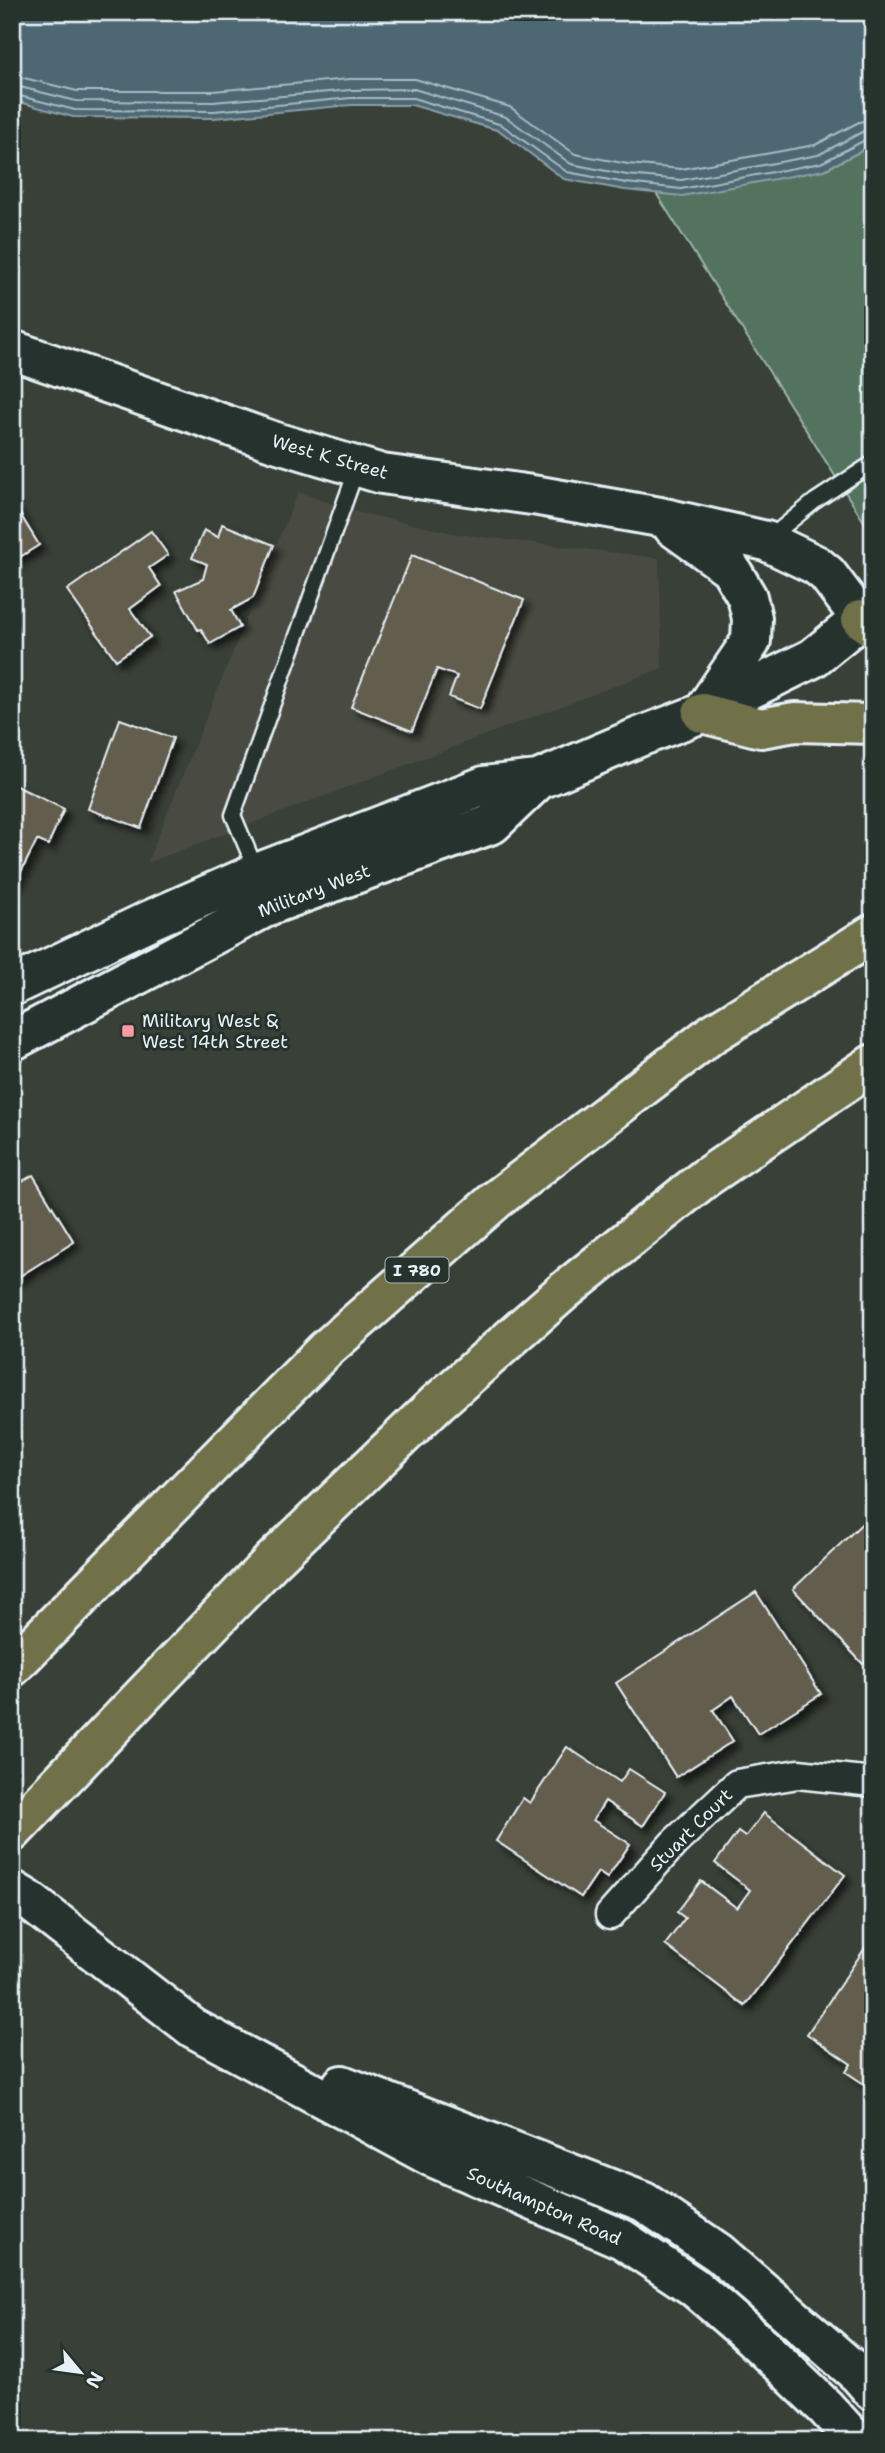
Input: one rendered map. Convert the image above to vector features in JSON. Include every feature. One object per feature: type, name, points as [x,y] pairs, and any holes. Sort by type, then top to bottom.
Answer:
[{"type":"highway","points":[[702,713],[761,727],[795,722],[873,724]]},
{"type":"highway","name":"I 780","points":[[12,1667],[325,1350],[497,1199],[712,1034],[873,934]]},
{"type":"highway","points":[[12,1832],[272,1561],[447,1394],[564,1291],[705,1178],[873,1064]]},
{"type":"street","name":"West K Street","points":[[12,350],[275,442],[382,474],[539,496],[660,517],[766,541],[816,565],[869,621]]},
{"type":"street","name":"West K Street","points":[[660,517],[730,568],[747,597],[752,618],[751,641],[702,713]]},
{"type":"street","name":"Military West","points":[[12,986],[148,921],[492,824],[538,780],[702,713],[813,658],[869,621]]},
{"type":"street","name":"Military West","points":[[12,1041],[264,889]]},
{"type":"street","name":"Stuart Court","points":[[610,1915],[674,1843],[737,1784],[797,1774],[873,1782]]},
{"type":"street","name":"Southampton Road","points":[[12,1890],[193,2028],[430,2156],[622,2239],[694,2287],[753,2338],[826,2408],[856,2441]]},
{"type":"street","name":"Southampton Road","points":[[193,2028],[644,2202],[719,2253],[859,2375],[873,2391]]},
{"type":"lane","points":[[766,541],[815,501],[873,463]]},
{"type":"lane","points":[[264,889],[233,815],[357,466]]},
{"type":"shaded area","points":[[298,492],[360,513],[458,534],[659,558],[662,668],[147,863]]},
{"type":"green space","points":[[873,145],[873,536],[656,193],[824,170]]},
{"type":"water","points":[[12,12],[873,12],[873,145],[824,170],[682,196],[625,190],[564,179],[500,131],[412,105],[351,105],[214,118],[73,117],[12,100]]},
{"type":"building","points":[[12,501],[39,545],[12,562]]},
{"type":"building","points":[[222,524],[274,545],[253,598],[231,610],[240,627],[210,644],[201,629],[198,630],[176,591],[203,579],[207,564],[192,558],[204,530],[218,537]]},
{"type":"building","points":[[151,531],[168,555],[149,568],[161,586],[130,609],[150,637],[116,660],[67,590]]},
{"type":"building","points":[[412,555],[524,600],[480,709],[449,697],[457,676],[437,669],[412,731],[351,707]]},
{"type":"building","points":[[120,719],[173,738],[141,828],[88,809]]},
{"type":"building","points":[[12,784],[64,809],[48,845],[37,840],[15,884],[12,883]]},
{"type":"building","points":[[33,1175],[74,1242],[12,1281],[12,1187]]},
{"type":"building","points":[[873,1513],[873,1655],[863,1664],[793,1589]]},
{"type":"building","points":[[756,1592],[821,1694],[758,1734],[733,1696],[713,1710],[733,1741],[676,1777],[616,1683]]},
{"type":"building","points":[[567,1747],[620,1782],[629,1769],[665,1792],[643,1826],[605,1801],[593,1820],[630,1844],[607,1878],[598,1872],[581,1897],[496,1841],[523,1798],[530,1803]]},
{"type":"building","points":[[764,1813],[845,1875],[745,2006],[665,1945],[685,1918],[677,1912],[701,1881],[737,1908],[750,1890],[715,1863],[738,1832],[745,1837]]},
{"type":"building","points":[[873,1936],[873,2090],[846,2072],[851,2064],[807,2034]]},
{"type":"place","name":"Military West & West 14th Street","points":[[128,1031]]}]
